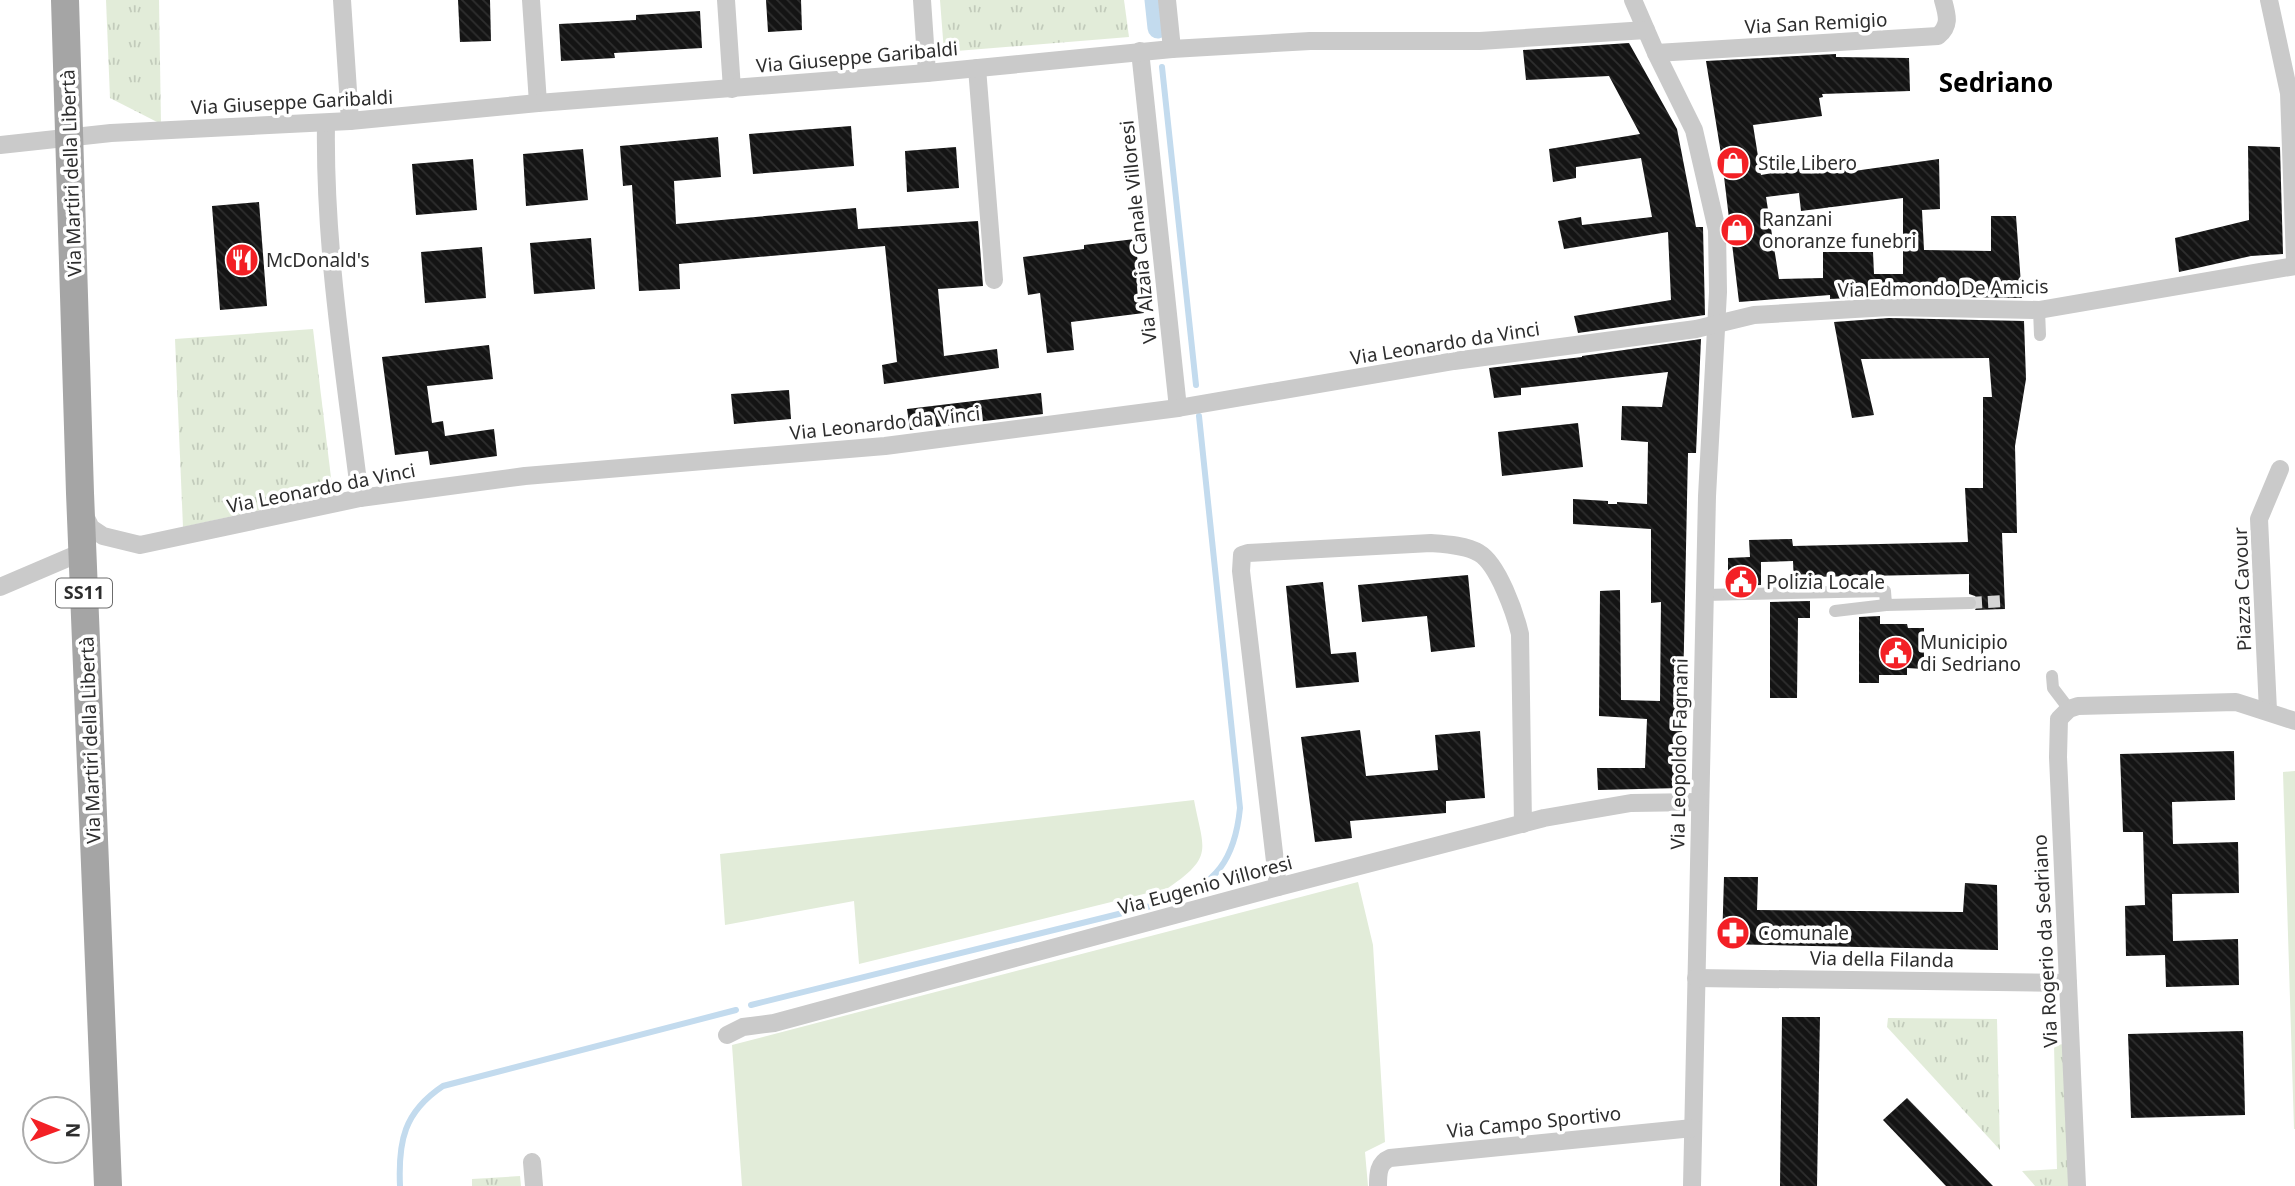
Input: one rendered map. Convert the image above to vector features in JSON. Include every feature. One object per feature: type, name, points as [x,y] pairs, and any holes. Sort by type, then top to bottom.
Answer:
[{"type":"main road","name":"Via Martiri della Libertà","points":[[65,0],[82,552],[108,1186]]},
{"type":"street","points":[[342,0],[350,121]]},
{"type":"street","points":[[531,0],[538,103]]},
{"type":"street","points":[[726,0],[732,89]]},
{"type":"street","points":[[922,0],[927,73]]},
{"type":"street","points":[[1167,0],[1172,49]]},
{"type":"street","name":"Via Leopoldo Fagnani","points":[[1633,0],[1694,130],[1717,230],[1718,292],[1704,595],[1692,1186]]},
{"type":"street","name":"Via San Remigio","points":[[1656,53],[1690,44],[1938,36],[1947,25],[1948,19],[1943,0]]},
{"type":"street","points":[[2269,0],[2292,93],[2295,264]]},
{"type":"street","name":"Via Giuseppe Garibaldi","points":[[0,145],[71,136],[326,123],[538,103],[927,73],[1140,51],[1310,41],[1480,41],[1646,30]]},
{"type":"street","name":"Via Alzaia Canale Villoresi","points":[[1140,51],[1178,408]]},
{"type":"street","points":[[977,68],[994,280]]},
{"type":"street","points":[[326,123],[335,292],[360,498]]},
{"type":"street","name":"Via Edmondo De Amicis","points":[[1715,323],[1754,315],[1889,307],[2039,310],[2295,264]]},
{"type":"street","points":[[2039,310],[2040,335]]},
{"type":"street","name":"Via Leonardo da Vinci","points":[[81,502],[91,528],[103,536],[140,545],[360,498],[525,475],[885,446],[1178,408],[1454,361],[1696,329],[1715,323]]},
{"type":"street","name":"Piazza Cavour","points":[[2268,711],[2259,519],[2280,469]]},
{"type":"street","points":[[1278,887],[1240,561],[1242,555],[1248,553],[1431,543],[1479,553],[1491,564],[1515,613],[1520,634],[1523,824]]},
{"type":"street","points":[[0,587],[82,552]]},
{"type":"street","points":[[1704,595],[1885,591],[1886,606]]},
{"type":"street","points":[[1835,611],[1970,603]]},
{"type":"street","points":[[2052,676],[2053,688],[2073,707],[2235,702],[2295,721]]},
{"type":"street","name":"Via Rogerio da Sedriano","points":[[2073,707],[2059,719],[2057,727],[2077,1186]]},
{"type":"street","name":"Via Eugenio Villoresi","points":[[727,1035],[743,1027],[774,1023],[1523,824],[1631,803],[1699,802]]},
{"type":"street","name":"Via della Filanda","points":[[1696,978],[2068,982]]},
{"type":"street","name":"Via Campo Sportivo","points":[[1378,1186],[1378,1170],[1390,1158],[1693,1128]]},
{"type":"street","points":[[532,1162],[534,1186]]},
{"type":"green space","points":[[106,0],[159,0],[161,124],[110,98]]},
{"type":"green space","points":[[940,0],[1124,0],[1129,37],[944,52]]},
{"type":"green space","points":[[313,329],[333,494],[183,527],[175,339]]},
{"type":"green space","points":[[2295,771],[2295,1129],[2294,1129],[2283,772]]},
{"type":"green space","points":[[1194,800],[1202,850],[1193,868],[1168,888],[859,964],[854,901],[725,925],[720,854]]},
{"type":"green space","points":[[1358,882],[1373,945],[1385,1142],[1365,1152],[1368,1186],[742,1186],[732,1045]]},
{"type":"green space","points":[[1888,1018],[1997,1019],[2000,1150],[1887,1027]]},
{"type":"green space","points":[[2066,1044],[2073,1186],[2035,1186],[2022,1171],[2057,1169],[2054,1045]]},
{"type":"green space","points":[[520,1176],[521,1186],[472,1186],[472,1179]]},
{"type":"building","points":[[458,0],[490,0],[491,41],[460,42]]},
{"type":"building","points":[[766,0],[801,0],[802,30],[768,32]]},
{"type":"building","points":[[700,11],[702,48],[614,53],[615,58],[561,61],[559,24],[636,20],[636,15]]},
{"type":"building","points":[[1629,43],[1677,129],[1696,227],[1703,227],[1705,315],[1578,333],[1574,316],[1671,300],[1668,232],[1564,249],[1558,221],[1581,217],[1582,225],[1652,217],[1641,158],[1576,167],[1576,178],[1553,182],[1549,149],[1640,134],[1609,76],[1526,80],[1523,50]]},
{"type":"building","points":[[1836,54],[1836,57],[1909,58],[1910,91],[1822,94],[1823,97],[1819,98],[1822,116],[1753,125],[1761,175],[1845,161],[1847,172],[1939,159],[1940,209],[1922,210],[1924,250],[1991,251],[1991,216],[2016,216],[2022,298],[1889,296],[1830,299],[1830,295],[1739,302],[1722,160],[1706,61]],"holes":[[[1799,193],[1801,211],[1903,198],[1903,274],[1874,274],[1873,252],[1823,252],[1823,278],[1779,279],[1766,197]]]},
{"type":"building","points":[[851,126],[854,166],[753,174],[749,134]]},
{"type":"building","points":[[718,137],[721,177],[674,181],[676,224],[856,208],[858,229],[978,221],[983,286],[938,289],[944,356],[997,349],[999,368],[884,384],[882,365],[897,362],[885,246],[679,264],[680,289],[639,291],[632,185],[623,186],[620,146]]},
{"type":"building","points":[[2248,146],[2280,147],[2283,254],[2251,256],[2179,272],[2175,238],[2249,220]]},
{"type":"building","points":[[956,147],[959,188],[907,192],[905,151]]},
{"type":"building","points":[[583,149],[588,200],[526,206],[523,154]]},
{"type":"building","points":[[473,159],[477,210],[416,215],[412,164]]},
{"type":"building","points":[[259,202],[267,306],[220,310],[212,206]]},
{"type":"building","points":[[591,238],[595,289],[534,294],[530,243]]},
{"type":"building","points":[[1135,239],[1144,313],[1071,322],[1074,350],[1047,353],[1040,293],[1028,295],[1023,257],[1084,249],[1084,245]]},
{"type":"building","points":[[482,247],[486,298],[425,303],[421,252]]},
{"type":"building","points":[[1889,318],[2024,321],[2026,379],[2015,446],[2017,533],[2002,533],[2005,609],[1975,610],[1979,602],[1975,596],[1969,594],[1969,574],[1810,577],[1810,584],[1794,584],[1793,561],[1761,562],[1761,585],[1728,586],[1728,558],[1750,557],[1749,540],[1792,539],[1793,546],[1968,542],[1965,488],[1983,488],[1983,397],[1992,397],[1989,358],[1861,359],[1874,415],[1852,418],[1834,322]]},
{"type":"building","points":[[1701,339],[1696,453],[1688,453],[1681,788],[1598,790],[1597,768],[1645,768],[1647,719],[1599,716],[1600,591],[1620,590],[1621,700],[1660,701],[1661,602],[1651,603],[1651,529],[1573,524],[1573,499],[1608,501],[1608,504],[1647,504],[1648,442],[1621,440],[1622,406],[1662,407],[1668,372],[1521,388],[1521,395],[1494,398],[1489,368]]},
{"type":"building","points":[[489,345],[493,379],[427,386],[432,423],[443,421],[445,436],[494,429],[497,456],[430,465],[428,451],[395,455],[382,357]]},
{"type":"building","points":[[789,390],[791,419],[734,424],[731,394]]},
{"type":"building","points":[[1041,393],[1043,414],[910,430],[907,409]]},
{"type":"building","points":[[1578,423],[1583,467],[1502,476],[1498,432]]},
{"type":"building","points":[[1468,575],[1475,647],[1431,652],[1427,616],[1362,622],[1358,585]]},
{"type":"building","points":[[1323,582],[1331,654],[1356,652],[1359,682],[1296,688],[1286,586]]},
{"type":"building","points":[[1810,601],[1810,618],[1798,618],[1797,698],[1770,698],[1770,602]]},
{"type":"building","points":[[1880,616],[1880,624],[1907,624],[1908,628],[1924,628],[1924,669],[1907,668],[1907,675],[1879,675],[1879,683],[1859,683],[1859,617]]},
{"type":"building","points":[[1360,730],[1366,776],[1438,770],[1435,735],[1480,731],[1485,798],[1446,801],[1446,813],[1350,821],[1352,838],[1315,842],[1301,737]]},
{"type":"building","points":[[2234,751],[2235,800],[2172,802],[2173,844],[2238,842],[2239,893],[2172,894],[2173,941],[2238,939],[2239,985],[2166,987],[2165,955],[2126,956],[2125,906],[2145,905],[2143,832],[2123,832],[2120,754]]},
{"type":"building","points":[[1724,877],[1758,877],[1757,910],[1963,912],[1965,883],[1997,885],[1998,950],[1722,944]]},
{"type":"building","points":[[1782,1017],[1820,1017],[1817,1186],[1780,1186]]},
{"type":"building","points":[[2243,1031],[2245,1115],[2131,1118],[2128,1034]]},
{"type":"building","points":[[1907,1098],[1993,1186],[1946,1186],[1883,1120]]},
{"type":"waterway","points":[[1155,0],[1158,28]]},
{"type":"waterway","points":[[1162,67],[1196,385]]},
{"type":"waterway","points":[[751,1005],[1167,902],[1198,888],[1220,868],[1233,842],[1240,808],[1199,416]]},
{"type":"waterway","points":[[400,1186],[400,1155],[406,1129],[420,1106],[443,1086],[736,1010]]},
{"type":"tunnel","points":[[1970,603],[2005,601]]},
{"type":"place","name":"Stile Libero","points":[[1733,163]]},
{"type":"place","name":"Ranzani onoranze funebri","points":[[1737,230]]},
{"type":"place","name":"McDonald's","points":[[242,260]]},
{"type":"place","name":"Polizia Locale","points":[[1741,582]]},
{"type":"place","name":"Municipio di Sedriano","points":[[1896,653]]},
{"type":"place","name":"Comunale","points":[[1733,933]]},
{"type":"district","name":"Sedriano","points":[[1996,83]]}]
